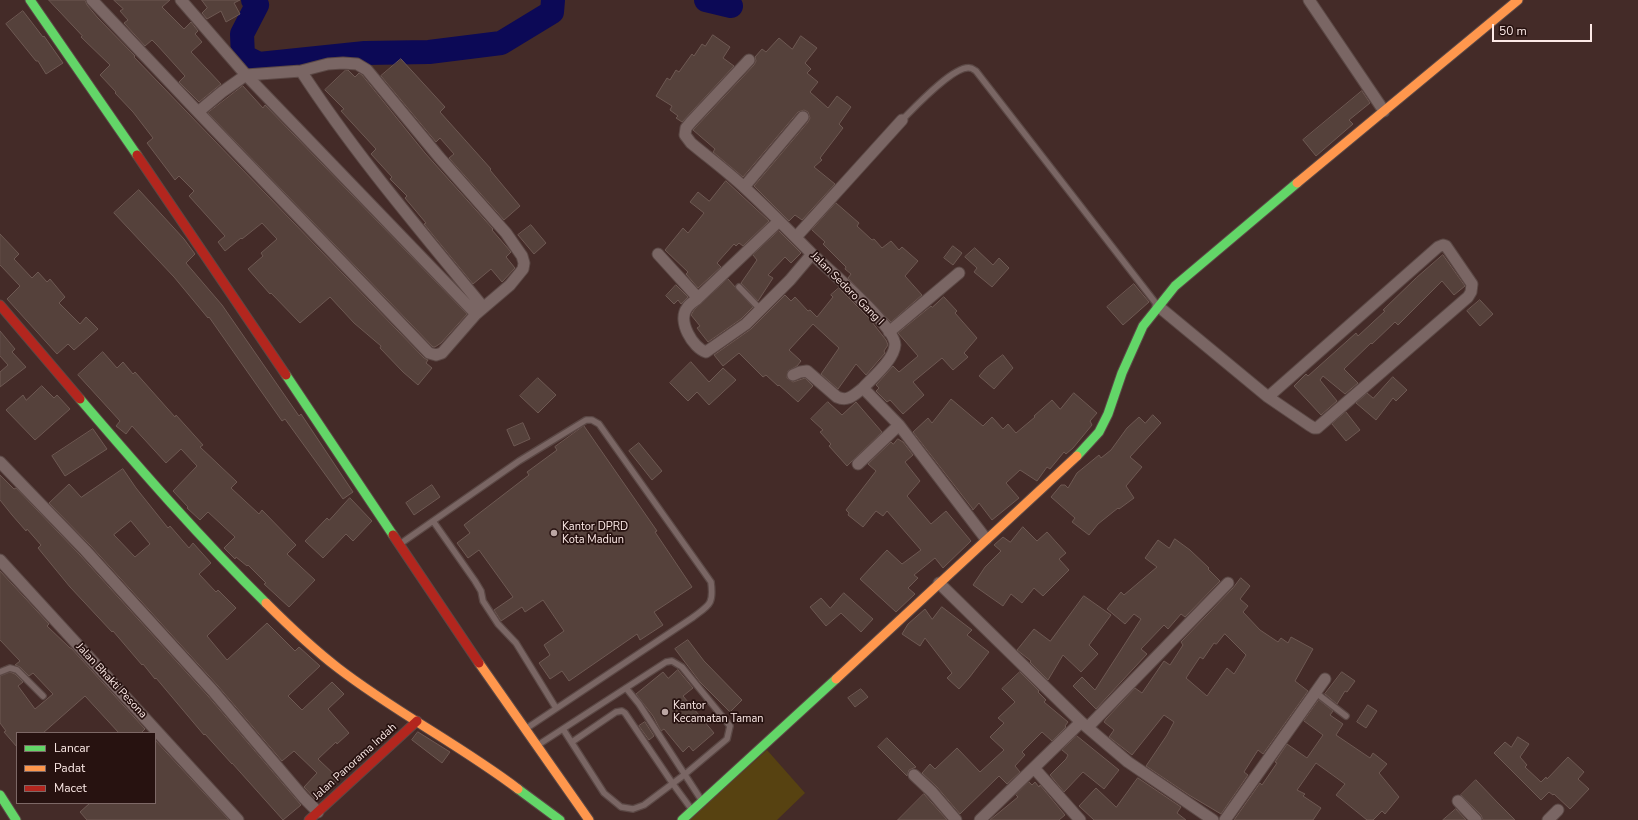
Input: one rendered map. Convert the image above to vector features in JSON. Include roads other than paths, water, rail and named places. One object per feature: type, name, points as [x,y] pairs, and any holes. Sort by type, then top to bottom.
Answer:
[{"type":"main road","points":[[30,0],[198,243],[399,545],[588,820]]},
{"type":"main road","points":[[682,820],[1080,454],[1099,432],[1108,414],[1134,345],[1143,326],[1175,286],[1518,0]]},
{"type":"main road","points":[[0,305],[129,457],[218,556],[293,630],[338,668],[492,769],[560,820]]},
{"type":"main road","name":"Jalan Panorama Indah","points":[[309,820],[417,721]]},
{"type":"main road","points":[[0,795],[6,808],[16,820]]},
{"type":"street","points":[[92,0],[198,112],[429,353],[436,355],[442,353],[480,310],[510,285],[523,269],[524,263],[522,256],[506,233],[439,157],[367,70],[357,64],[328,64],[301,71],[246,75],[198,112]]},
{"type":"street","points":[[181,0],[246,75],[480,310]]},
{"type":"street","points":[[1308,0],[1384,111]]},
{"type":"street","name":"Jalan Sedoro Gang I","points":[[749,60],[691,122],[685,131],[685,135],[691,143],[744,187],[796,237],[872,312],[889,332],[895,342],[894,352],[889,360],[863,388],[852,397],[842,399],[837,397],[807,371],[793,375]]},
{"type":"street","points":[[301,71],[330,115],[480,310]]},
{"type":"street","points":[[744,187],[803,117]]},
{"type":"street","points":[[796,237],[864,160],[902,120]]},
{"type":"street","points":[[779,221],[687,307],[684,316],[684,325],[698,348],[706,352],[709,351],[746,324],[761,310],[812,254]]},
{"type":"street","points":[[1158,306],[1268,397],[1309,425],[1317,428],[1468,297],[1472,287],[1470,280],[1446,246],[1443,245],[1438,247],[1268,397]]},
{"type":"street","points":[[658,254],[698,298]]},
{"type":"street","points":[[889,332],[959,273]]},
{"type":"street","points":[[863,388],[899,426],[986,539]]},
{"type":"street","points":[[858,464],[899,426]]},
{"type":"street","points":[[0,462],[85,550],[213,690],[304,798],[318,812]]},
{"type":"street","name":"Jalan Bhakti Pesona","points":[[0,560],[238,820]]},
{"type":"street","points":[[939,583],[1084,724],[1128,762],[1213,820]]},
{"type":"street","points":[[980,820],[1034,768],[1084,724],[1228,584]]},
{"type":"street","points":[[1225,820],[1325,679]]},
{"type":"street","points":[[1034,768],[1080,820]]},
{"type":"street","points":[[914,774],[956,820]]},
{"type":"street","points":[[1458,801],[1476,820]]},
{"type":"street","points":[[1548,820],[1558,810]]},
{"type":"lane","points":[[902,120],[951,75],[961,69],[966,68],[976,71],[1158,306]]},
{"type":"lane","points":[[739,287],[761,310]]},
{"type":"lane","points":[[399,545],[519,461],[586,420],[592,420],[599,424],[711,582],[713,595],[710,603],[692,618],[525,729]]},
{"type":"lane","points":[[433,521],[475,580],[481,592],[483,601],[498,624],[516,643],[556,708]]},
{"type":"lane","points":[[536,746],[666,662],[672,661],[682,667],[730,726],[727,739],[673,784],[644,805],[633,809],[621,807],[604,793],[563,729]]},
{"type":"lane","points":[[0,672],[10,668],[17,670],[43,696]]},
{"type":"lane","points":[[626,688],[639,704],[703,802]]},
{"type":"lane","points":[[1315,692],[1346,716]]},
{"type":"lane","points":[[572,742],[616,712],[622,710],[626,713],[692,810]]},
{"type":"waterway","points":[[253,0],[257,5],[242,34],[243,56],[259,64],[365,53],[429,52],[501,43],[552,12],[553,0]]},
{"type":"waterway","points":[[706,0],[731,6]]},
{"type":"place","name":"Kantor DPRD Kota Madiun","points":[[554,533]]},
{"type":"place","name":"Kantor Kecamatan Taman","points":[[665,712]]}]
